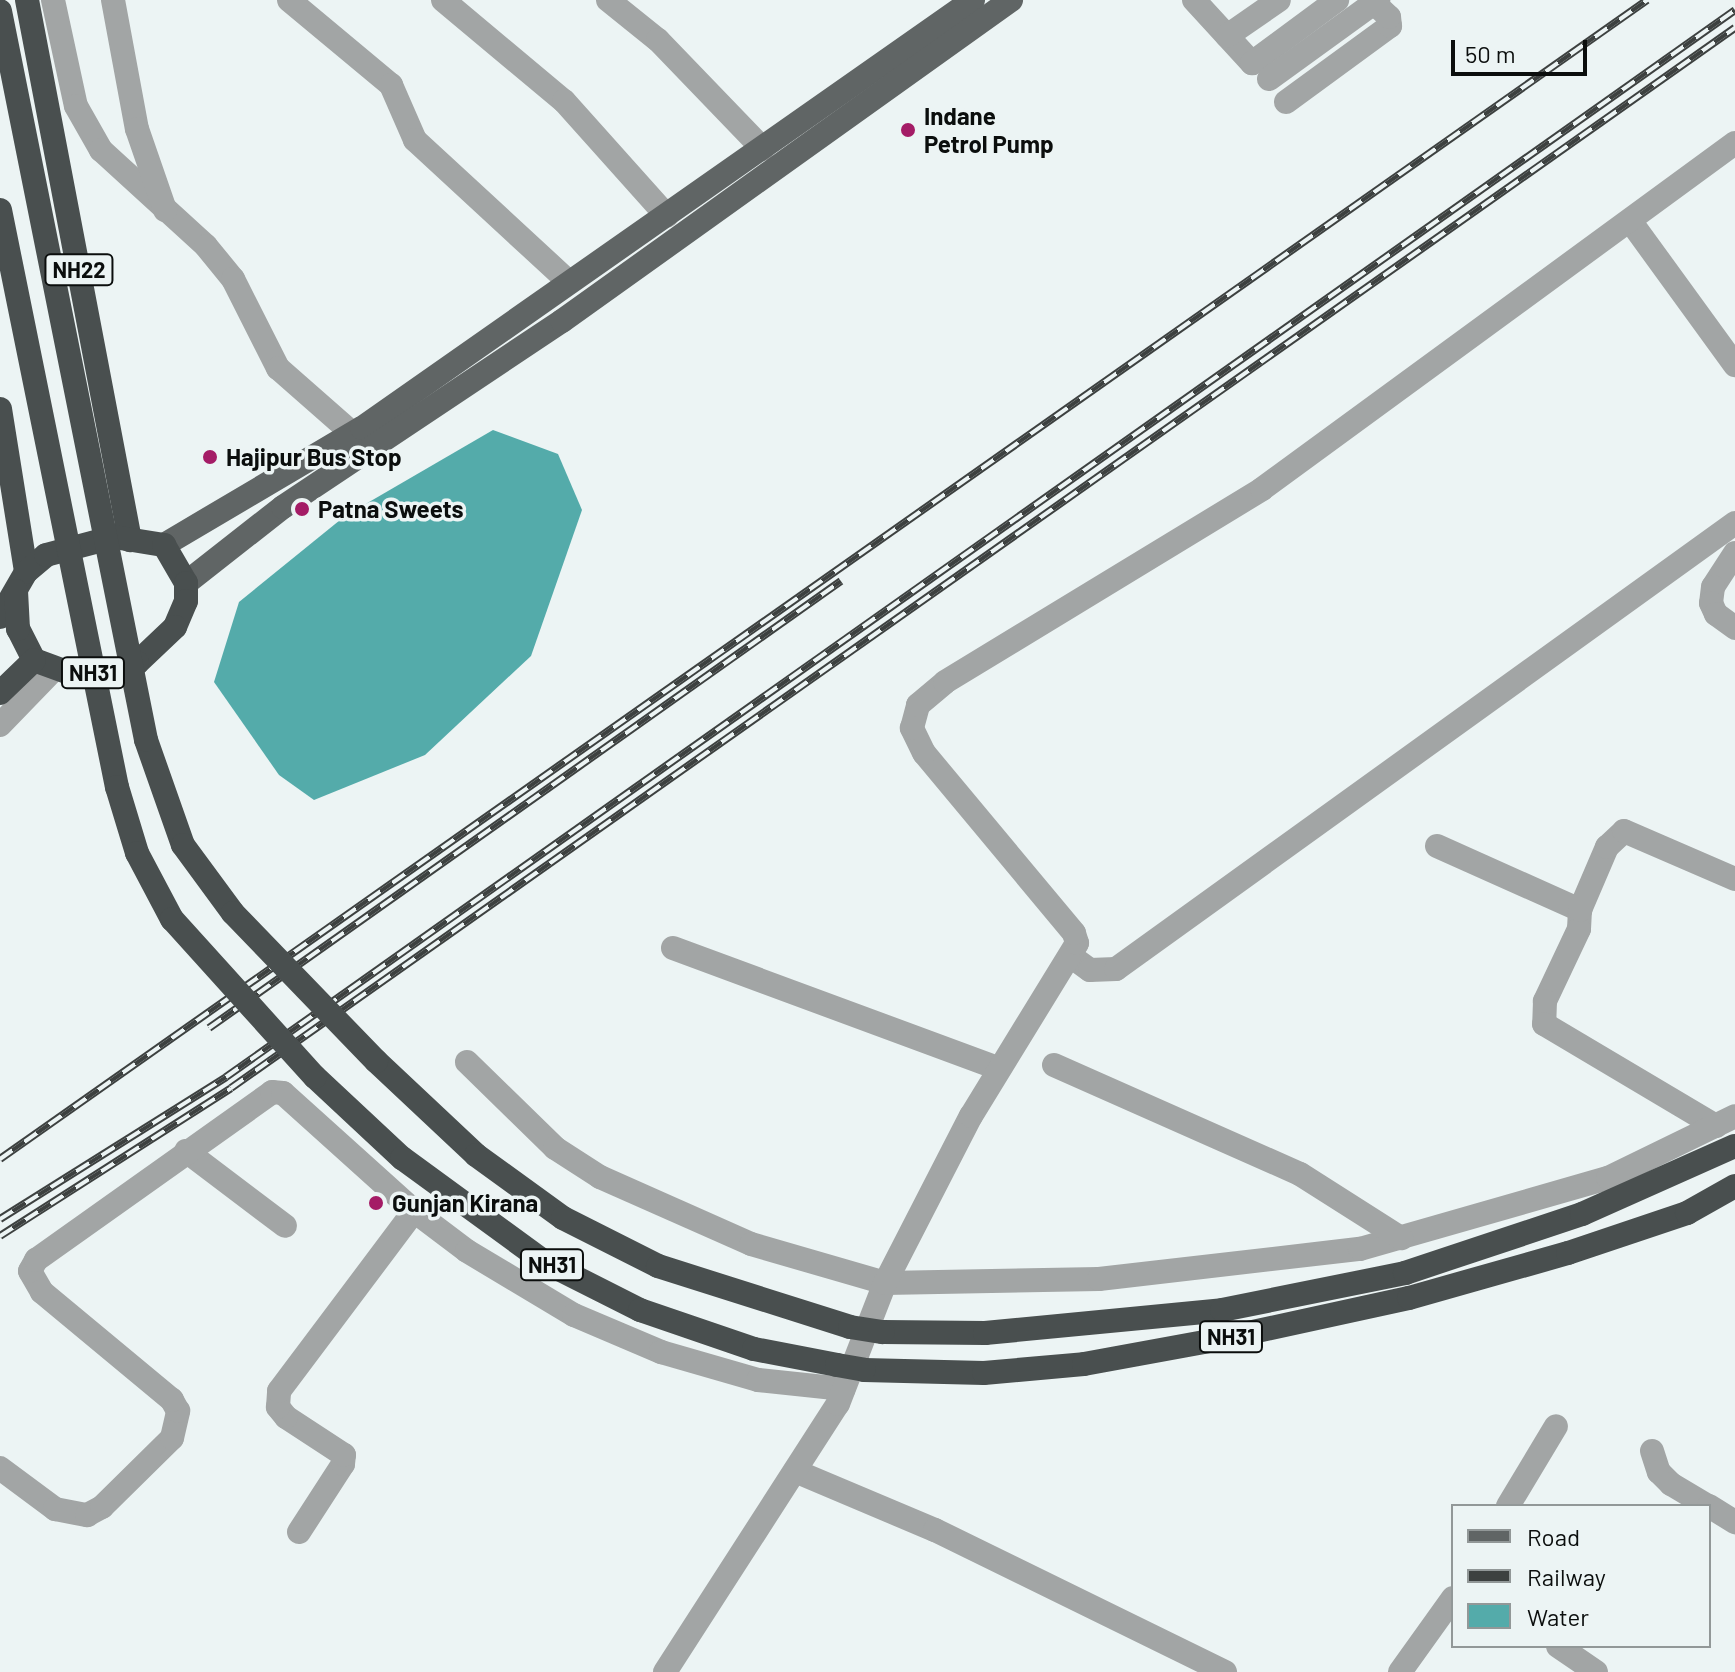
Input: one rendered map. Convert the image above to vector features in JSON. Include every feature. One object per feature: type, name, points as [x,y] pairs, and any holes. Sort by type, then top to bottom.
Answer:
[{"type":"highway","name":"NH22","points":[[27,0],[130,540]]},
{"type":"highway","name":"NH31","points":[[0,11],[146,740],[183,845],[233,913],[376,1061],[476,1155],[563,1218],[658,1266],[850,1327],[883,1332],[985,1333],[1222,1310],[1405,1273],[1582,1214],[1735,1146]]},
{"type":"highway","name":"NH31","points":[[0,210],[108,747],[137,853],[172,919],[315,1077],[402,1158],[543,1261],[640,1310],[754,1349],[864,1370],[984,1373],[1084,1364],[1409,1298],[1687,1213],[1735,1186]]},
{"type":"highway","points":[[0,409],[21,582],[18,629],[44,664],[75,675],[114,673],[137,663],[175,627],[186,601],[186,583],[164,545],[114,537],[46,555],[21,582],[0,617]]},
{"type":"highway","points":[[0,693],[44,664]]},
{"type":"highway","points":[[1582,1214],[1589,1244]]},
{"type":"main road","points":[[186,583],[283,507],[562,321],[918,54],[973,0]]},
{"type":"main road","points":[[164,545],[353,434],[763,149],[1011,0]]},
{"type":"street","points":[[53,0],[84,123],[111,161],[233,279],[278,368],[353,434]]},
{"type":"street","points":[[113,0],[137,129],[165,210]]},
{"type":"street","points":[[289,0],[391,85],[415,140],[569,282]]},
{"type":"street","points":[[443,0],[564,101],[667,216]]},
{"type":"street","points":[[608,0],[658,40],[763,149]]},
{"type":"street","points":[[1194,0],[1252,63],[1337,0]]},
{"type":"street","points":[[1227,36],[1279,0]]},
{"type":"street","points":[[1269,79],[1374,1],[1389,17],[1390,26],[1286,102]]},
{"type":"street","points":[[665,1672],[795,1471],[844,1389],[885,1283],[997,1068],[1072,957],[1074,933],[916,742],[912,728],[918,705],[945,682],[1262,489],[1735,143]]},
{"type":"street","points":[[1631,222],[1735,365]]},
{"type":"street","points":[[1072,957],[1090,970],[1116,969],[1735,523]]},
{"type":"street","points":[[1735,553],[1713,587],[1711,603],[1716,614],[1735,628]]},
{"type":"street","points":[[0,725],[44,664]]},
{"type":"street","points":[[1726,1121],[1544,1024],[1545,1001],[1579,929],[1580,910],[1607,847],[1624,831],[1735,879]]},
{"type":"street","points":[[1437,846],[1580,910]]},
{"type":"street","points":[[673,948],[997,1068]]},
{"type":"street","points":[[467,1062],[555,1148],[600,1177],[751,1244],[885,1283],[1099,1279],[1360,1249],[1608,1178],[1726,1121]]},
{"type":"street","points":[[1054,1065],[1300,1174],[1401,1238]]},
{"type":"street","points":[[0,1468],[55,1509],[87,1515],[102,1507],[172,1438],[178,1411],[172,1400],[42,1292],[30,1271],[36,1260],[260,1098],[283,1093],[414,1211],[509,1278],[574,1315],[661,1352],[758,1380],[844,1389]]},
{"type":"street","points":[[186,1151],[285,1226]]},
{"type":"street","points":[[299,1532],[344,1455],[286,1417],[278,1407],[279,1391],[414,1211]]},
{"type":"street","points":[[1509,1504],[1556,1426]]},
{"type":"street","points":[[1652,1451],[1659,1472],[1671,1484],[1706,1504]]},
{"type":"street","points":[[795,1471],[935,1530],[1194,1666],[1225,1672]]},
{"type":"street","points":[[1711,1507],[1735,1522]]},
{"type":"street","points":[[1400,1672],[1451,1601]]},
{"type":"street","points":[[1561,1648],[1596,1672]]},
{"type":"water","points":[[493,430],[558,454],[582,510],[531,656],[425,755],[314,800],[279,775],[214,682],[239,602],[345,516]]},
{"type":"railway","points":[[0,1159],[1647,0]]},
{"type":"railway","points":[[0,1219],[226,1077],[1735,10]]},
{"type":"railway","points":[[0,1236],[231,1088],[1735,28]]},
{"type":"railway","points":[[209,1028],[841,581]]},
{"type":"place","name":"Indane Petrol Pump","points":[[908,130]]},
{"type":"place","name":"Hajipur Bus Stop","points":[[210,457]]},
{"type":"place","name":"Patna Sweets","points":[[302,509]]},
{"type":"place","name":"Gunjan Kirana","points":[[376,1203]]}]
